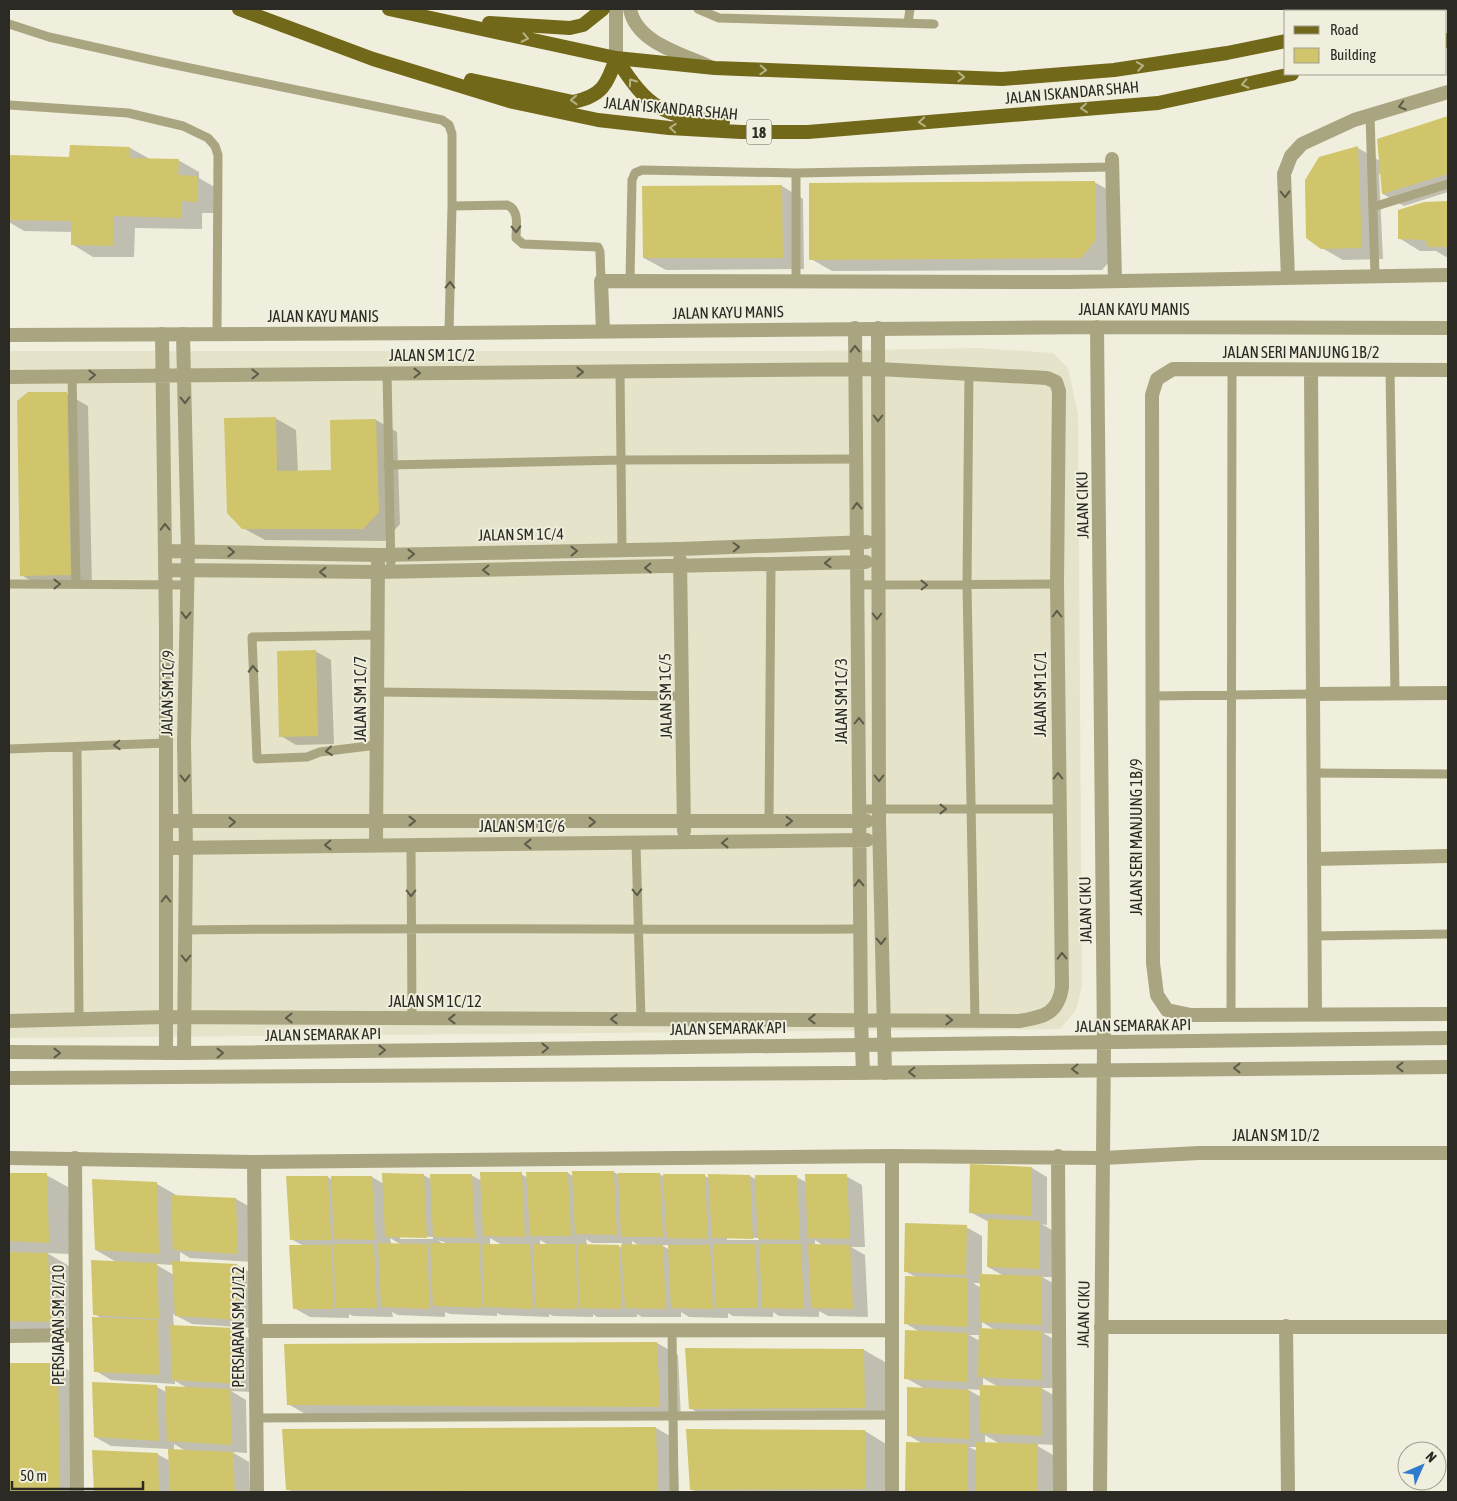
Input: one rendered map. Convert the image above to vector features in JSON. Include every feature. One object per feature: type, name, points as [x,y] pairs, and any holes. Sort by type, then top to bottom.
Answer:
[{"type":"main road","name":"JALAN ISKANDAR SHAH","points":[[239,9],[373,59],[513,102],[598,120],[741,132],[808,132],[1158,103],[1287,75]]},
{"type":"main road","name":"JALAN ISKANDAR SHAH","points":[[389,9],[616,58],[715,68],[1002,79],[1114,70],[1227,53],[1284,41]]},
{"type":"main road","points":[[443,21],[570,28],[583,25],[603,9]]},
{"type":"main road","points":[[373,59],[573,102],[589,98],[608,82],[616,58]]},
{"type":"main road","points":[[616,58],[635,87],[662,110],[706,120],[808,132]]},
{"type":"street","points":[[616,9],[616,58]]},
{"type":"street","points":[[630,9],[631,18],[650,40],[715,68]]},
{"type":"street","points":[[1288,278],[1284,174],[1291,156],[1302,144],[1318,136],[1370,115],[1448,92]]},
{"type":"street","points":[[1112,163],[1115,281]]},
{"type":"street","points":[[603,331],[601,281],[1115,281],[1448,275]]},
{"type":"street","name":"JALAN KAYU MANIS","points":[[9,334],[449,333],[1097,326],[1448,328]]},
{"type":"street","name":"JALAN CIKU","points":[[1097,326],[1104,1043],[1100,1492]]},
{"type":"street","name":"JALAN SM 1C/3","points":[[855,328],[861,1044],[863,1073]]},
{"type":"street","points":[[878,328],[877,586],[879,840],[885,1073]]},
{"type":"street","name":"JALAN SM 1C/9","points":[[162,334],[166,577],[166,1053]]},
{"type":"street","name":"JALAN SM 1C/9","points":[[183,334],[188,551],[184,743],[186,822],[186,1018],[184,1053]]},
{"type":"street","name":"JALAN SERI MANJUNG 1B/2","points":[[1157,379],[1173,369],[1448,370]]},
{"type":"street","points":[[1311,370],[1315,1015]]},
{"type":"street","name":"JALAN SM 1C/1","points":[[856,371],[969,373],[1047,378],[1056,382],[1059,390],[1057,584],[1062,987],[1060,1000],[1052,1011],[1040,1018],[1019,1021],[861,1020]]},
{"type":"street","name":"JALAN SM 1C/2","points":[[9,376],[856,371]]},
{"type":"street","name":"JALAN SERI MANJUNG 1B/9","points":[[1157,379],[1152,395],[1153,963],[1157,995],[1167,1010],[1191,1016],[1448,1014]]},
{"type":"street","name":"JALAN SM 1C/4","points":[[165,551],[384,555],[680,549],[877,542]]},
{"type":"street","name":"JALAN SM 1C/5","points":[[680,549],[684,843]]},
{"type":"street","name":"JALAN SM 1C/7","points":[[376,844],[377,635],[384,555]]},
{"type":"street","points":[[166,577],[877,562]]},
{"type":"street","points":[[1313,694],[1448,693]]},
{"type":"street","name":"JALAN SM 1C/6","points":[[166,822],[377,820],[769,822],[879,815]]},
{"type":"street","name":"JALAN SM 1C/6","points":[[166,848],[376,844],[636,844],[879,840]]},
{"type":"street","points":[[1314,859],[1448,856]]},
{"type":"street","name":"JALAN SM 1C/12","points":[[9,1021],[166,1017],[861,1020]]},
{"type":"street","name":"JALAN SEMARAK API","points":[[9,1052],[184,1053],[1448,1038]]},
{"type":"street","points":[[9,1078],[885,1073],[1448,1066]]},
{"type":"street","name":"JALAN SM 1D/2","points":[[9,1158],[254,1162],[892,1156],[1058,1156],[1103,1158],[1199,1153],[1448,1153]]},
{"type":"street","points":[[892,1156],[892,1492]]},
{"type":"street","points":[[1058,1156],[1060,1492]]},
{"type":"street","name":"PERSIARAN SM 2I/10","points":[[75,1158],[77,1492]]},
{"type":"street","name":"PERSIARAN SM 2J/12","points":[[254,1162],[256,1492]]},
{"type":"street","points":[[1286,1326],[1288,1492]]},
{"type":"street","points":[[1100,1327],[1448,1327]]},
{"type":"street","points":[[255,1331],[892,1330]]},
{"type":"street","points":[[9,1336],[76,1335]]},
{"type":"lane","points":[[698,9],[719,18],[934,24]]},
{"type":"lane","points":[[908,23],[910,9]]},
{"type":"lane","points":[[9,24],[49,37],[161,62],[442,120],[449,125],[452,134],[449,333]]},
{"type":"lane","points":[[9,105],[128,113],[183,126],[208,138],[215,146],[218,155],[217,334]]},
{"type":"lane","points":[[1370,115],[1375,276]]},
{"type":"lane","points":[[630,280],[632,180],[635,173],[642,170],[796,172],[1112,163]]},
{"type":"lane","points":[[796,172],[796,282]]},
{"type":"lane","points":[[1373,207],[1448,184]]},
{"type":"lane","points":[[452,206],[507,205],[512,207],[516,211],[516,238],[523,244],[598,247],[600,252],[601,281]]},
{"type":"lane","points":[[1231,1015],[1232,370]]},
{"type":"lane","points":[[1390,370],[1395,693]]},
{"type":"lane","points":[[620,372],[622,550]]},
{"type":"lane","points":[[384,555],[388,465],[388,373]]},
{"type":"lane","points":[[969,373],[967,585],[975,1021]]},
{"type":"lane","points":[[72,375],[76,584]]},
{"type":"lane","points":[[388,465],[621,460],[857,459]]},
{"type":"lane","points":[[769,822],[771,564]]},
{"type":"lane","points":[[9,584],[76,584],[166,577]]},
{"type":"lane","points":[[858,585],[1057,584]]},
{"type":"lane","points":[[377,635],[252,637],[257,759],[307,758],[320,752],[377,745]]},
{"type":"lane","points":[[377,692],[682,696]]},
{"type":"lane","points":[[1153,696],[1313,694]]},
{"type":"lane","points":[[9,749],[166,743]]},
{"type":"lane","points":[[77,746],[79,1019]]},
{"type":"lane","points":[[1313,773],[1448,774]]},
{"type":"lane","points":[[879,815],[970,809],[1059,809]]},
{"type":"lane","points":[[411,844],[412,1018]]},
{"type":"lane","points":[[636,844],[641,1019]]},
{"type":"lane","points":[[186,930],[411,927],[638,930],[860,929]]},
{"type":"lane","points":[[1314,936],[1448,934]]},
{"type":"lane","points":[[672,1330],[674,1492]]},
{"type":"lane","points":[[256,1418],[892,1415]]},
{"type":"shaded area","points":[[978,348],[1053,353],[1068,368],[1078,414],[1082,986],[1076,1010],[1060,1029],[9,1038],[9,351],[818,351]]},
{"type":"building","points":[[1448,116],[1448,174],[1382,194],[1377,139]]},
{"type":"building","points":[[70,145],[130,147],[130,158],[179,159],[178,175],[197,176],[197,202],[181,201],[181,218],[114,216],[113,246],[71,245],[71,221],[9,220],[9,155],[69,157]]},
{"type":"building","points":[[1358,146],[1362,248],[1321,249],[1306,238],[1305,180],[1319,157]]},
{"type":"building","points":[[1095,181],[1095,241],[1081,258],[809,260],[809,183]]},
{"type":"building","points":[[782,185],[783,258],[643,258],[642,186]]},
{"type":"building","points":[[1448,201],[1448,247],[1428,247],[1425,240],[1398,239],[1398,210],[1424,202]]},
{"type":"building","points":[[28,392],[67,392],[71,575],[20,576],[17,401]]},
{"type":"building","points":[[276,417],[277,471],[331,470],[330,420],[376,419],[379,512],[363,529],[242,529],[227,513],[224,418]]},
{"type":"building","points":[[316,650],[318,736],[279,737],[277,651]]},
{"type":"building","points":[[970,1164],[1032,1167],[1031,1216],[969,1213]]},
{"type":"building","points":[[572,1171],[614,1171],[617,1235],[575,1234]]},
{"type":"building","points":[[480,1172],[522,1172],[525,1237],[483,1236]]},
{"type":"building","points":[[526,1172],[568,1172],[571,1236],[530,1236]]},
{"type":"building","points":[[9,1173],[47,1173],[49,1243],[9,1241]]},
{"type":"building","points":[[382,1173],[424,1174],[427,1238],[385,1237]]},
{"type":"building","points":[[618,1173],[660,1173],[663,1237],[621,1237]]},
{"type":"building","points":[[430,1174],[472,1174],[475,1238],[433,1237]]},
{"type":"building","points":[[663,1174],[705,1174],[708,1239],[667,1238]]},
{"type":"building","points":[[708,1174],[750,1175],[753,1239],[712,1238]]},
{"type":"building","points":[[805,1174],[847,1174],[850,1239],[808,1238]]},
{"type":"building","points":[[755,1175],[797,1175],[800,1240],[758,1239]]},
{"type":"building","points":[[286,1176],[328,1176],[331,1240],[290,1240]]},
{"type":"building","points":[[331,1176],[372,1176],[375,1240],[334,1239]]},
{"type":"building","points":[[92,1179],[157,1182],[159,1254],[95,1250]]},
{"type":"building","points":[[171,1195],[236,1198],[238,1254],[173,1250]]},
{"type":"building","points":[[988,1219],[1039,1221],[1040,1269],[987,1267]]},
{"type":"building","points":[[905,1223],[967,1225],[966,1275],[904,1272]]},
{"type":"building","points":[[378,1243],[427,1244],[430,1309],[381,1307]]},
{"type":"building","points":[[430,1243],[479,1243],[482,1308],[433,1306]]},
{"type":"building","points":[[333,1244],[374,1244],[377,1308],[336,1308]]},
{"type":"building","points":[[482,1244],[530,1244],[533,1309],[484,1307]]},
{"type":"building","points":[[533,1244],[575,1244],[578,1309],[536,1308]]},
{"type":"building","points":[[577,1244],[619,1245],[622,1309],[580,1308]]},
{"type":"building","points":[[621,1244],[663,1245],[666,1309],[625,1308]]},
{"type":"building","points":[[713,1244],[755,1244],[758,1308],[716,1308]]},
{"type":"building","points":[[759,1244],[801,1244],[804,1309],[762,1308]]},
{"type":"building","points":[[808,1244],[850,1245],[853,1309],[811,1308]]},
{"type":"building","points":[[289,1245],[331,1245],[334,1309],[293,1309]]},
{"type":"building","points":[[668,1245],[710,1245],[713,1309],[671,1308]]},
{"type":"building","points":[[9,1252],[48,1253],[51,1322],[9,1321]]},
{"type":"building","points":[[91,1260],[157,1263],[159,1319],[93,1315]]},
{"type":"building","points":[[172,1261],[237,1264],[239,1320],[175,1316]]},
{"type":"building","points":[[980,1274],[1042,1276],[1042,1325],[979,1322]]},
{"type":"building","points":[[905,1276],[967,1278],[967,1327],[904,1324]]},
{"type":"building","points":[[92,1317],[158,1320],[159,1375],[94,1372]]},
{"type":"building","points":[[170,1325],[235,1328],[237,1384],[172,1380]]},
{"type":"building","points":[[979,1328],[1041,1331],[1041,1380],[978,1377]]},
{"type":"building","points":[[905,1330],[967,1333],[967,1382],[904,1379]]},
{"type":"building","points":[[657,1342],[660,1407],[287,1405],[284,1344]]},
{"type":"building","points":[[685,1348],[864,1349],[865,1408],[689,1409]]},
{"type":"building","points":[[9,1363],[58,1363],[60,1492],[9,1492]]},
{"type":"building","points":[[92,1382],[157,1385],[159,1441],[94,1437]]},
{"type":"building","points":[[980,1385],[1042,1387],[1041,1436],[979,1433]]},
{"type":"building","points":[[165,1386],[230,1389],[232,1445],[167,1441]]},
{"type":"building","points":[[907,1387],[970,1390],[969,1439],[907,1436]]},
{"type":"building","points":[[656,1427],[658,1492],[286,1490],[282,1429]]},
{"type":"building","points":[[686,1429],[865,1430],[866,1489],[690,1490]]},
{"type":"building","points":[[906,1442],[968,1444],[968,1492],[905,1491]]},
{"type":"building","points":[[976,1442],[1038,1444],[1037,1492],[975,1491]]},
{"type":"building","points":[[168,1449],[233,1452],[235,1492],[170,1492]]},
{"type":"building","points":[[92,1450],[158,1453],[159,1492],[94,1492]]}]
